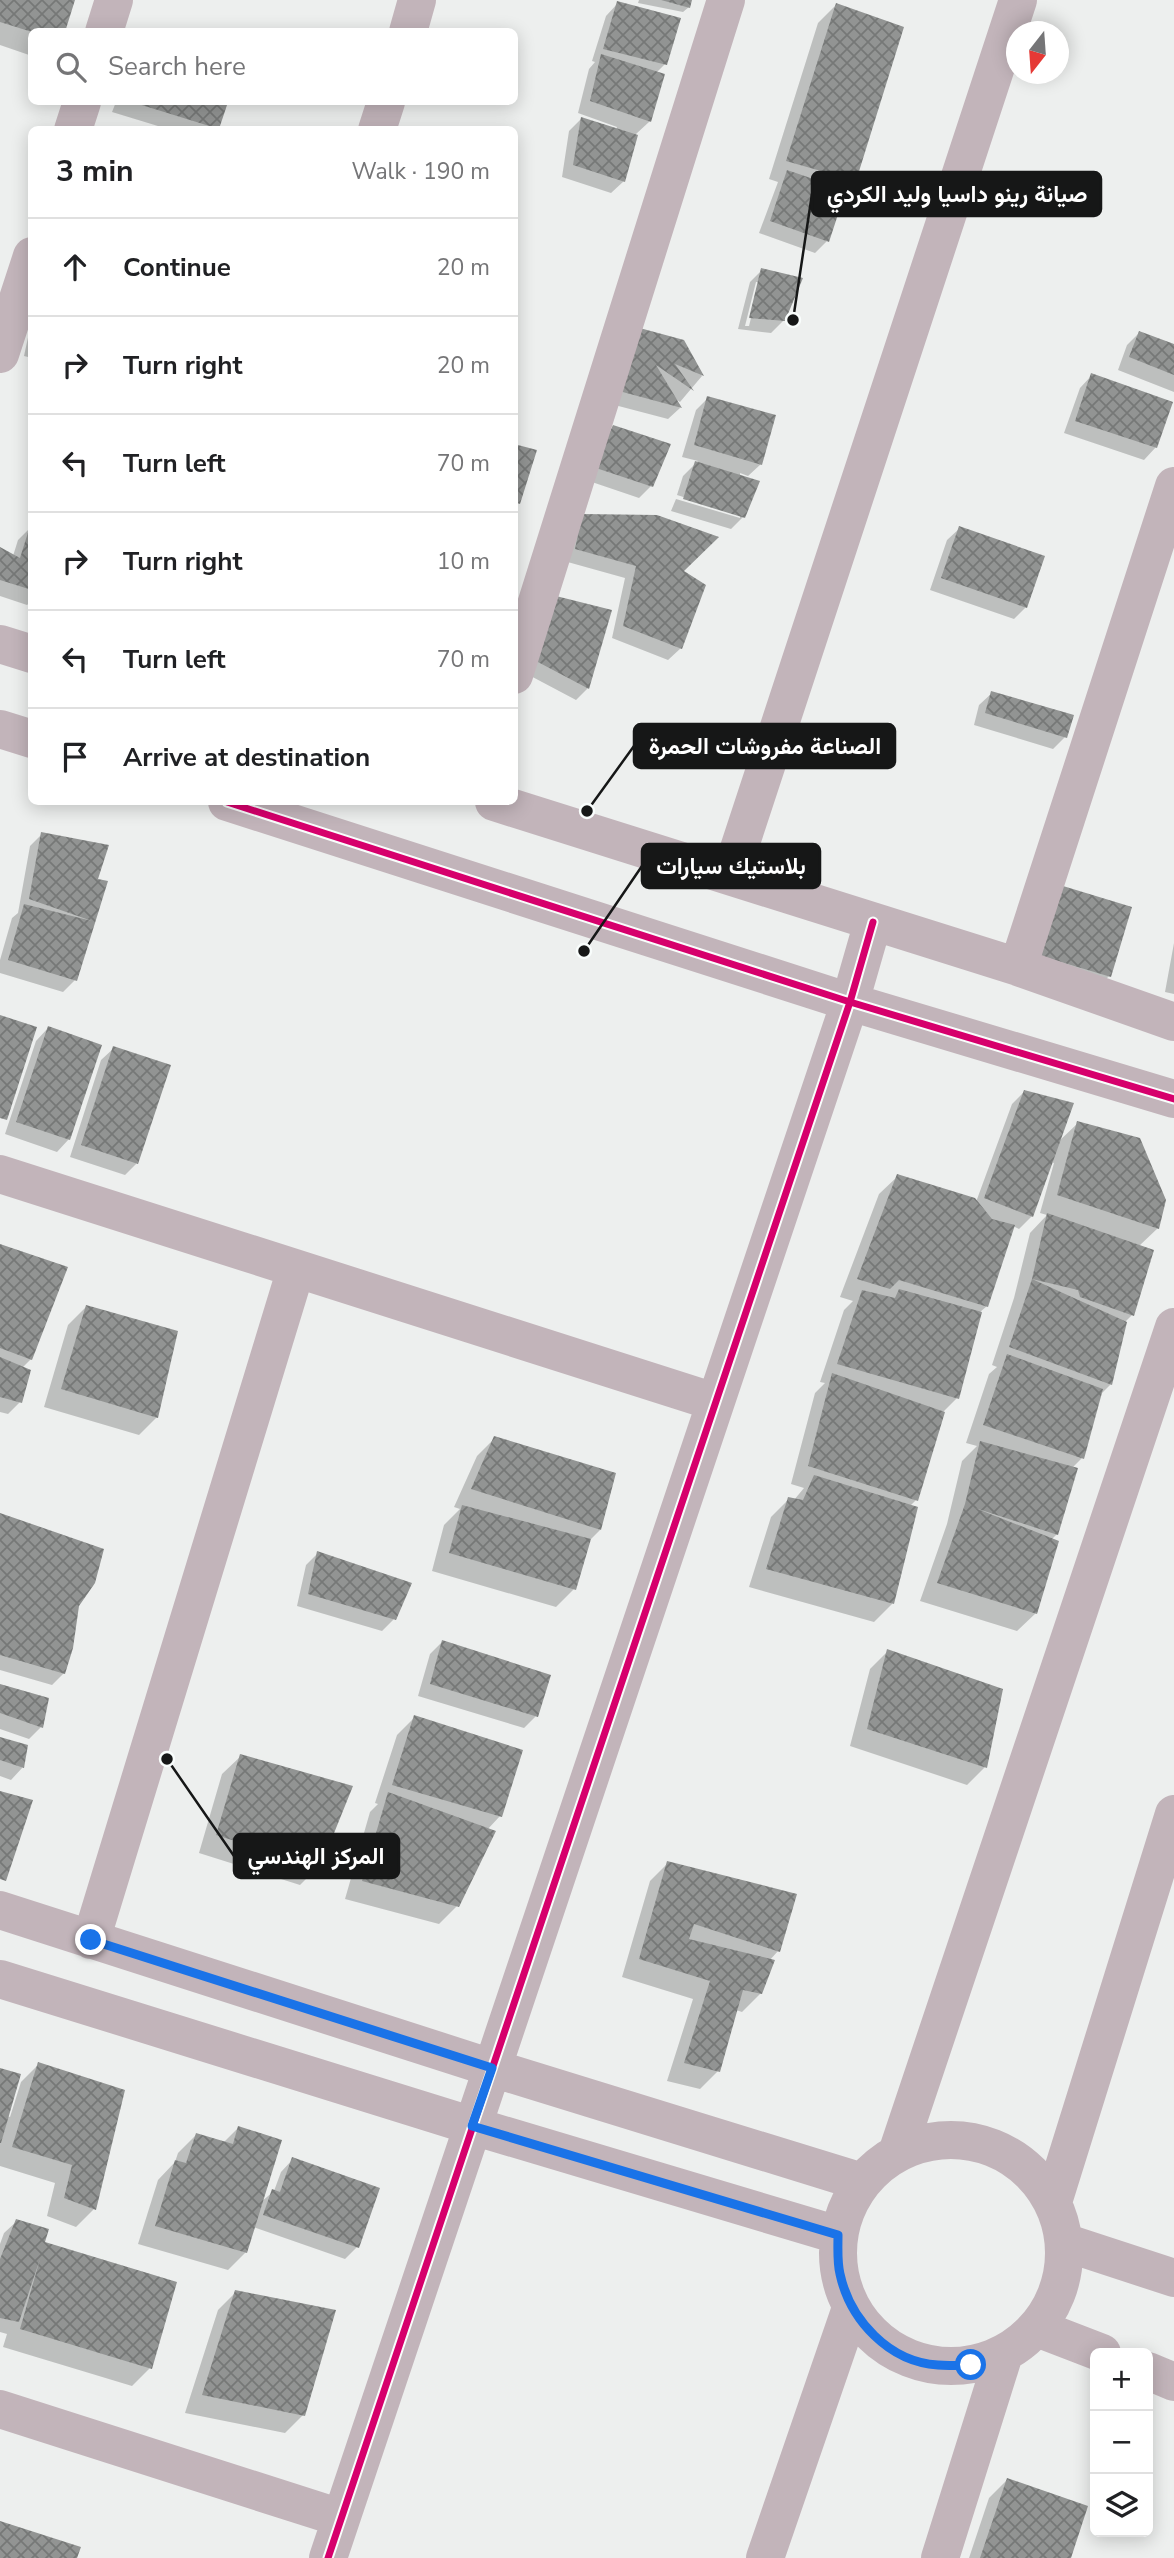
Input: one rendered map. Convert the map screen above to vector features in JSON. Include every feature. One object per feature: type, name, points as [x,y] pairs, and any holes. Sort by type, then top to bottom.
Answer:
[{"type":"street","points":[[105,28],[114,0]]},
{"type":"street","points":[[409,28],[418,0]]},
{"type":"street","points":[[518,662],[726,0]]},
{"type":"street","points":[[730,876],[1018,0]]},
{"type":"street","points":[[73,126],[81,105]]},
{"type":"street","points":[[378,126],[385,105]]},
{"type":"street","points":[[0,354],[28,268]]},
{"type":"street","points":[[1018,967],[1174,486]]},
{"type":"street","points":[[0,644],[28,653]]},
{"type":"street","points":[[236,805],[850,1002],[1174,1099]]},
{"type":"street","points":[[504,805],[1018,967],[1174,1022]]},
{"type":"street","points":[[328,2558],[850,1002],[873,922]]},
{"type":"street","points":[[0,1174],[715,1402]]},
{"type":"street","points":[[91,1940],[296,1269]]},
{"type":"street","points":[[897,2153],[1174,1327]]},
{"type":"street","points":[[1053,2202],[1174,1814]]},
{"type":"street","points":[[0,1910],[492,2068],[862,2182]]},
{"type":"street","points":[[0,1979],[472,2126],[838,2235]]},
{"type":"street","points":[[931,2141],[967,2141],[1002,2152],[1031,2172],[1053,2202],[1064,2242],[1063,2273],[1054,2302],[1037,2328],[1004,2354],[971,2365],[936,2365],[902,2355],[873,2336],[851,2308],[839,2272],[838,2235],[847,2207],[862,2182],[877,2166],[897,2153],[931,2141]]},
{"type":"street","points":[[1064,2242],[1174,2278]]},
{"type":"street","points":[[765,2558],[851,2308]]},
{"type":"street","points":[[1037,2328],[1090,2348]]},
{"type":"street","points":[[940,2558],[1004,2354]]},
{"type":"street","points":[[1153,2373],[1174,2382]]},
{"type":"street","points":[[0,2410],[341,2518]]},
{"type":"building","points":[[0,0],[75,0],[66,28],[28,28],[28,31],[0,22]]},
{"type":"building","points":[[661,0],[692,0],[690,8]]},
{"type":"building","points":[[617,1],[681,18],[667,65],[603,49]]},
{"type":"building","points":[[836,3],[904,27],[856,181],[786,161]]},
{"type":"building","points":[[601,54],[665,74],[651,122],[590,101]]},
{"type":"building","points":[[142,105],[227,105],[220,126],[209,126]]},
{"type":"building","points":[[581,117],[638,135],[625,182],[573,165]]},
{"type":"building","points":[[787,170],[846,190],[829,242],[770,221]]},
{"type":"building","points":[[761,268],[803,278],[785,321],[749,318]]},
{"type":"building","points":[[636,327],[684,340],[704,376],[675,364],[694,391],[656,365],[682,408],[619,391]]},
{"type":"building","points":[[1139,331],[1174,344],[1174,375],[1129,357]]},
{"type":"building","points":[[1091,373],[1173,402],[1157,448],[1075,421]]},
{"type":"building","points":[[707,396],[776,415],[762,465],[694,445]]},
{"type":"building","points":[[613,425],[671,444],[653,487],[593,467]]},
{"type":"building","points":[[518,445],[537,450],[520,504],[518,503]]},
{"type":"building","points":[[695,461],[760,481],[745,518],[683,499]]},
{"type":"building","points":[[582,514],[657,515],[719,537],[684,571],[706,585],[682,649],[623,626],[636,566],[575,549]]},
{"type":"building","points":[[959,526],[1045,556],[1027,608],[941,578]]},
{"type":"building","points":[[28,533],[28,589],[0,580],[0,547],[20,558]]},
{"type":"building","points":[[556,596],[612,610],[589,689],[536,661]]},
{"type":"building","points":[[991,691],[1074,715],[1067,738],[985,713]]},
{"type":"building","points":[[41,832],[109,845],[98,879],[108,881],[77,981],[8,960],[24,904],[92,921],[29,899]]},
{"type":"building","points":[[1063,886],[1132,907],[1111,977],[1041,956]]},
{"type":"building","points":[[0,1015],[37,1027],[7,1120],[0,1118]]},
{"type":"building","points":[[48,1026],[102,1045],[70,1140],[16,1122]]},
{"type":"building","points":[[113,1046],[171,1065],[138,1164],[81,1145]]},
{"type":"building","points":[[1024,1090],[1074,1103],[1033,1217],[984,1198]]},
{"type":"building","points":[[1077,1121],[1140,1138],[1166,1200],[1159,1229],[1057,1195]]},
{"type":"building","points":[[897,1174],[975,1198],[992,1219],[1015,1225],[988,1307],[899,1280],[890,1289],[857,1279]]},
{"type":"building","points":[[1047,1213],[1154,1250],[1134,1316],[1080,1297],[1078,1290],[1032,1279]]},
{"type":"building","points":[[0,1244],[68,1267],[32,1360],[0,1348]]},
{"type":"building","points":[[1032,1279],[1127,1322],[1112,1385],[1009,1347]]},
{"type":"building","points":[[899,1289],[982,1312],[959,1399],[837,1364],[862,1290],[895,1298]]},
{"type":"building","points":[[86,1305],[178,1331],[158,1418],[61,1389]]},
{"type":"building","points":[[1007,1354],[1103,1389],[1084,1459],[983,1425]]},
{"type":"building","points":[[0,1357],[31,1370],[22,1403],[0,1397]]},
{"type":"building","points":[[832,1373],[945,1412],[918,1501],[808,1466]]},
{"type":"building","points":[[494,1436],[616,1473],[601,1530],[471,1489]]},
{"type":"building","points":[[980,1441],[1078,1468],[1058,1535],[975,1508],[1059,1541],[1037,1614],[937,1583],[965,1504]]},
{"type":"building","points":[[814,1475],[918,1507],[894,1604],[766,1569],[788,1497],[803,1500]]},
{"type":"building","points":[[462,1505],[591,1539],[576,1590],[449,1553]]},
{"type":"building","points":[[0,1513],[104,1549],[95,1583],[79,1606],[73,1648],[65,1674],[0,1655]]},
{"type":"building","points":[[317,1551],[412,1583],[396,1620],[308,1594]]},
{"type":"building","points":[[442,1640],[551,1675],[538,1717],[430,1684]]},
{"type":"building","points":[[887,1649],[1003,1689],[987,1768],[867,1729]]},
{"type":"building","points":[[0,1684],[49,1698],[43,1728],[0,1713]]},
{"type":"building","points":[[414,1715],[523,1750],[502,1817],[392,1785]]},
{"type":"building","points":[[0,1737],[28,1745],[24,1768],[0,1760]]},
{"type":"building","points":[[240,1754],[353,1786],[320,1868],[216,1835]]},
{"type":"building","points":[[0,1791],[33,1800],[6,1881],[0,1879]]},
{"type":"building","points":[[388,1792],[496,1831],[459,1907],[362,1881]]},
{"type":"building","points":[[667,1861],[797,1894],[780,1952],[694,1924],[689,1939],[775,1960],[762,1994],[743,1990],[720,2072],[684,2063],[710,1981],[639,1959]]},
{"type":"building","points":[[38,2062],[125,2090],[96,2210],[64,2198],[72,2165],[12,2147]]},
{"type":"building","points":[[0,2068],[21,2074],[1,2143],[0,2143]]},
{"type":"building","points":[[238,2126],[282,2140],[247,2253],[155,2226],[175,2160],[186,2163],[196,2133],[233,2144]]},
{"type":"building","points":[[292,2157],[380,2188],[359,2248],[263,2215],[272,2189],[280,2192]]},
{"type":"building","points":[[16,2219],[49,2229],[45,2242],[177,2282],[152,2369],[20,2329],[40,2259],[19,2322],[0,2318],[0,2259]]},
{"type":"building","points":[[235,2290],[336,2310],[305,2416],[202,2395]]},
{"type":"building","points":[[1007,2478],[1088,2506],[1071,2558],[980,2558]]},
{"type":"building","points":[[0,2521],[81,2547],[77,2558],[0,2558]]},
{"type":"cycle path","points":[[236,805],[850,1002],[1174,1099]]},
{"type":"cycle path","points":[[328,2558],[850,1002],[873,922]]},
{"type":"place","name":"صيانة رينو داسيا وليد الكردي","points":[[793,320]]},
{"type":"place","name":"الصناعة مفروشات الحمرة","points":[[587,811]]},
{"type":"place","name":"بلاستيك سيارات","points":[[584,951]]},
{"type":"place","name":"المركز الهندسي","points":[[167,1759]]},
{"type":"route","points":[[91,1940],[492,2068],[472,2126],[838,2235],[839,2272],[851,2308],[873,2336],[902,2355],[936,2365],[971,2365]]}]
